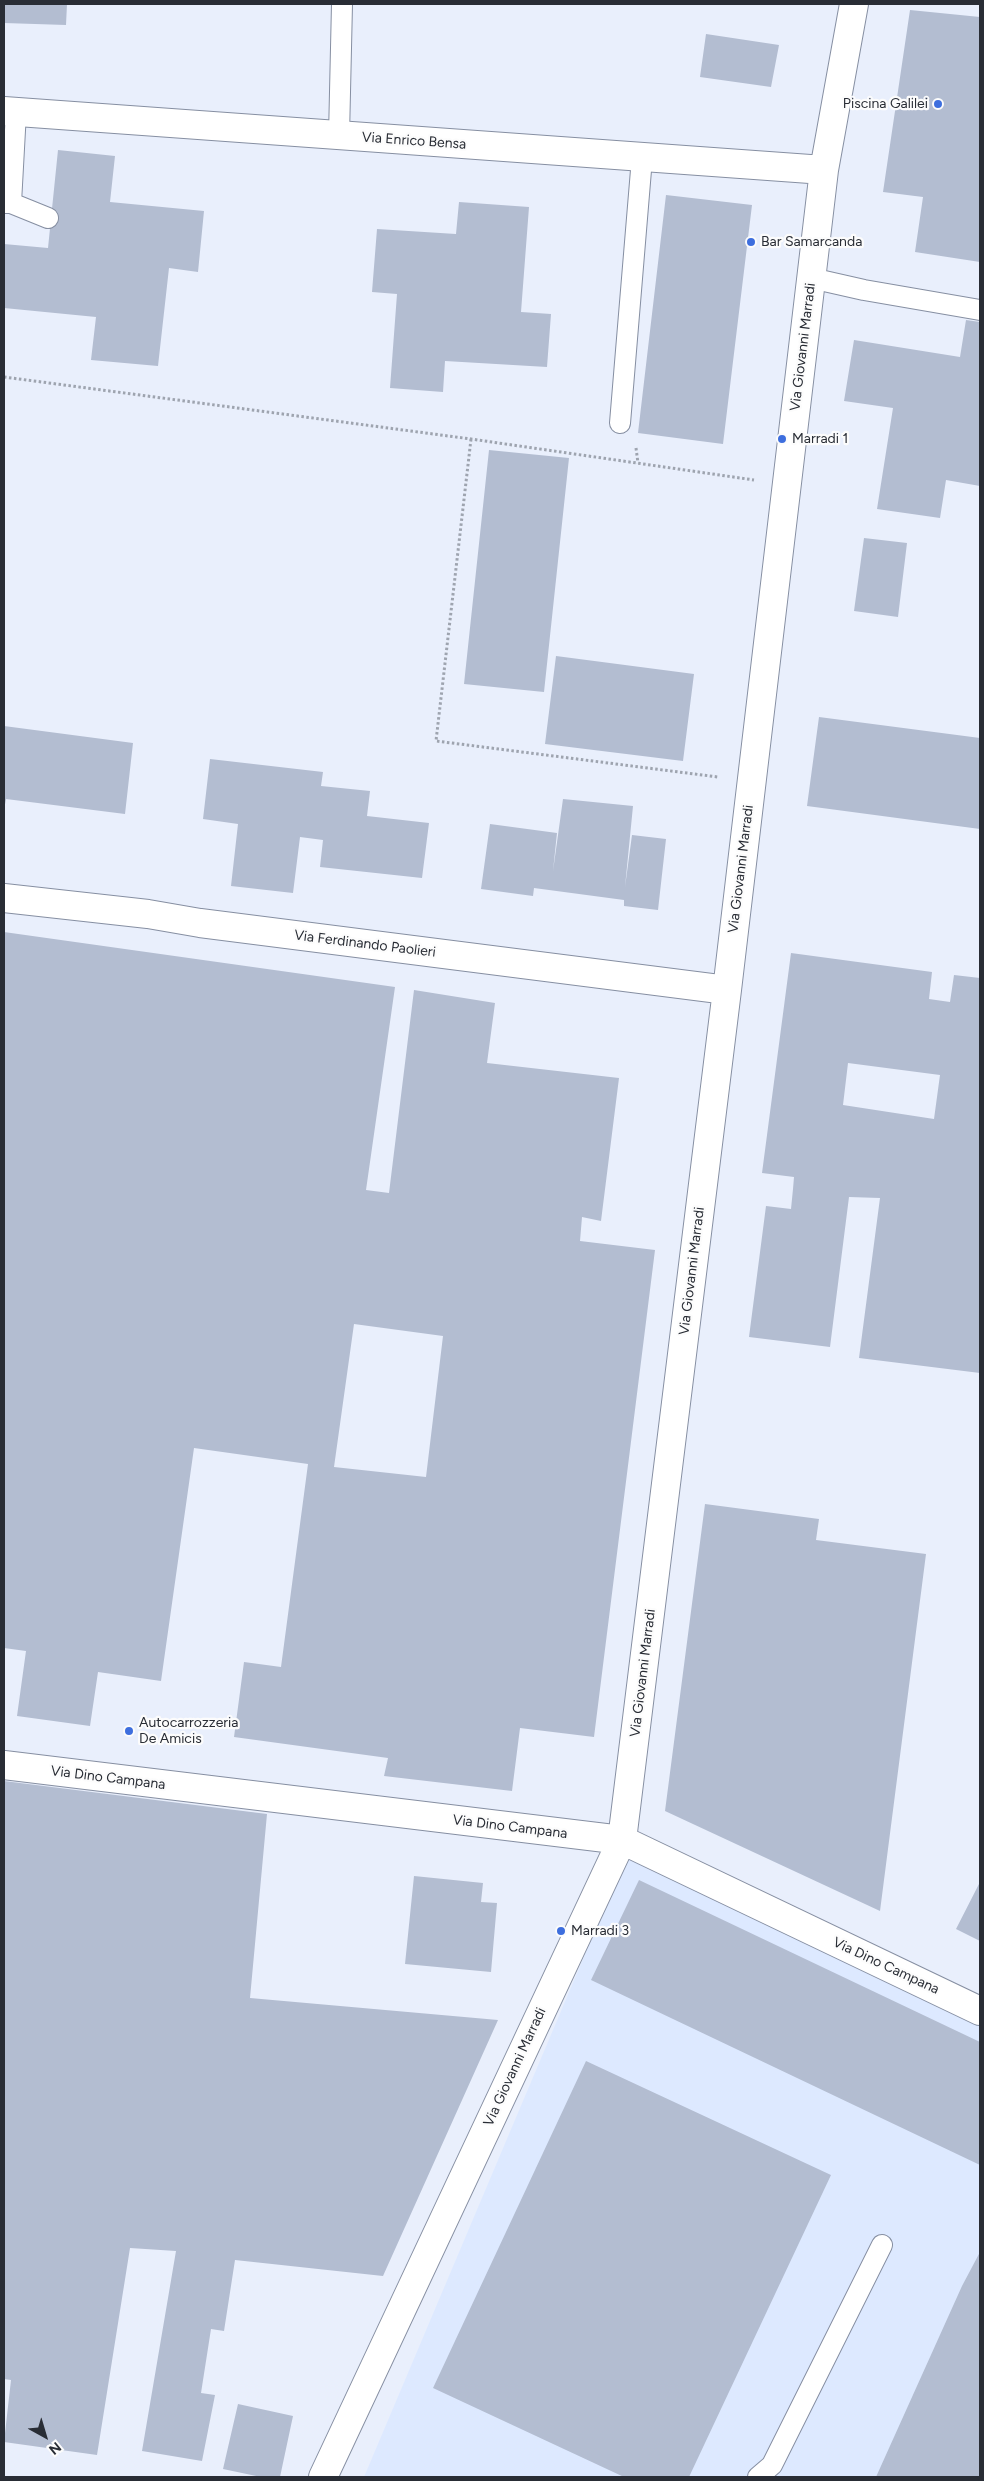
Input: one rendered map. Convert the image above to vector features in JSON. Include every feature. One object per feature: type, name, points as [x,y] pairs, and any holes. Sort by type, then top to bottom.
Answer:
[{"type":"street","name":"Via Giovanni Marradi","points":[[323,2477],[622,1840],[727,990],[824,170],[854,4]]},
{"type":"street","name":"Via Enrico Bensa","points":[[10,111],[824,170]]},
{"type":"street","name":"Via Ferdinando Paolieri","points":[[4,898],[148,914],[200,923],[727,990]]},
{"type":"street","name":"Via Dino Campana","points":[[4,1766],[622,1840],[980,2011]]},
{"type":"lane","points":[[339,136],[342,4]]},
{"type":"lane","points":[[10,111],[7,203],[48,218]]},
{"type":"lane","points":[[620,423],[642,158]]},
{"type":"lane","points":[[811,278],[864,290],[980,310]]},
{"type":"lane","points":[[758,2477],[772,2465],[882,2245]]},
{"type":"path","points":[[4,378],[471,439],[787,484]]},
{"type":"path","points":[[471,439],[436,741],[751,781]]},
{"type":"shaded area","points":[[627,1855],[980,2022],[980,2477],[364,2477]]},
{"type":"building","points":[[4,4],[67,4],[66,25],[4,23]]},
{"type":"building","name":"Piscina Galilei","points":[[910,10],[980,17],[980,262],[915,252],[923,197],[883,192]]},
{"type":"building","points":[[706,34],[779,45],[771,87],[700,77]]},
{"type":"building","points":[[58,150],[115,156],[110,202],[204,211],[198,272],[169,268],[158,366],[91,360],[96,317],[4,308],[4,244],[48,248]]},
{"type":"building","points":[[666,195],[752,205],[723,444],[638,433]]},
{"type":"building","points":[[459,202],[529,207],[521,312],[551,314],[547,367],[445,361],[443,392],[390,388],[397,294],[372,292],[377,229],[456,234]]},
{"type":"building","points":[[966,320],[980,322],[980,486],[946,480],[940,518],[877,509],[893,408],[844,401],[854,340],[960,357]]},
{"type":"building","points":[[489,450],[569,458],[544,692],[464,684]]},
{"type":"building","points":[[864,538],[907,543],[898,617],[854,611]]},
{"type":"building","points":[[556,656],[694,674],[683,761],[545,744]]},
{"type":"building","points":[[819,717],[980,738],[980,829],[807,806]]},
{"type":"building","points":[[4,726],[133,743],[125,814],[6,799],[4,810]]},
{"type":"building","points":[[210,759],[323,772],[321,786],[370,791],[367,816],[429,823],[422,878],[320,867],[323,840],[300,837],[293,893],[231,886],[238,824],[203,819]]},
{"type":"building","points":[[563,799],[633,806],[625,887],[632,835],[666,839],[658,910],[624,906],[624,900],[534,888],[533,896],[481,889],[490,824],[557,833],[553,871]]},
{"type":"building","points":[[4,932],[395,987],[366,1190],[389,1193],[414,990],[495,1003],[487,1063],[619,1078],[601,1221],[582,1217],[580,1241],[655,1250],[594,1737],[520,1728],[512,1791],[384,1776],[388,1758],[234,1737],[244,1662],[281,1667],[308,1464],[194,1448],[161,1681],[98,1672],[90,1726],[17,1716],[26,1651],[4,1648]],"holes":[[[354,1324],[443,1336],[426,1477],[334,1467]]]},
{"type":"building","points":[[791,953],[932,972],[929,999],[950,1002],[954,975],[980,978],[980,1373],[859,1358],[880,1198],[849,1197],[830,1347],[749,1337],[766,1206],[791,1209],[794,1177],[762,1173]],"holes":[[[848,1063],[940,1075],[934,1119],[843,1105]]]},
{"type":"building","points":[[705,1504],[819,1519],[816,1540],[926,1554],[880,1911],[665,1811]]},
{"type":"building","points":[[4,1781],[267,1814],[250,1998],[498,2020],[383,2276],[235,2260],[224,2331],[211,2329],[201,2393],[215,2395],[202,2461],[142,2451],[176,2251],[130,2248],[97,2455],[4,2442],[11,2380],[4,2379]]},
{"type":"building","points":[[414,1876],[483,1883],[481,1902],[497,1903],[491,1972],[405,1964]]},
{"type":"building","points":[[639,1880],[980,2042],[980,2165],[591,1980]]},
{"type":"building","points":[[980,1882],[980,1941],[956,1929]]},
{"type":"building","points":[[586,2061],[831,2175],[689,2477],[624,2477],[433,2388]]},
{"type":"building","points":[[980,2252],[980,2477],[876,2477],[962,2286]]},
{"type":"building","points":[[238,2404],[293,2416],[280,2477],[261,2477],[223,2469]]},
{"type":"place","name":"Piscina Galilei","points":[[938,104]]},
{"type":"place","name":"Bar Samarcanda","points":[[751,242]]},
{"type":"place","name":"Marradi 1","points":[[782,439]]},
{"type":"place","name":"Autocarrozzeria De Amicis","points":[[129,1731]]},
{"type":"place","name":"Marradi 3","points":[[561,1931]]}]
